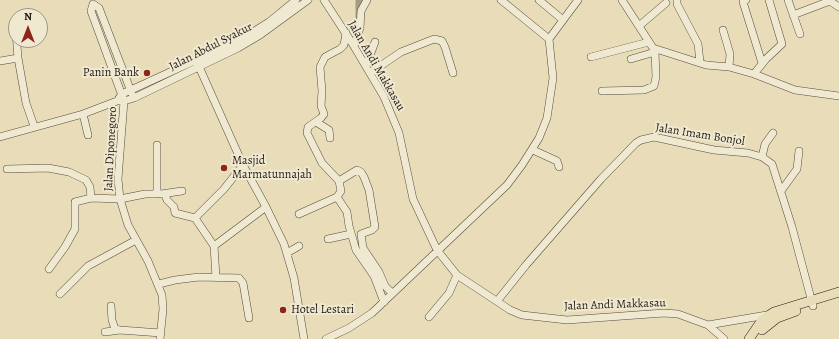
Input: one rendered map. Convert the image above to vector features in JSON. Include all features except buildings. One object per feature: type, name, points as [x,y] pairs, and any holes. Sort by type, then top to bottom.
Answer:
[{"type":"main road","points":[[756,339],[766,325],[777,318],[839,292]]},
{"type":"main road","points":[[749,339],[768,315],[782,309],[839,298]]},
{"type":"street","name":"Jalan Abdul Syakur","points":[[123,98],[134,98],[198,64],[269,22],[296,0]]},
{"type":"street","name":"Jalan Abdul Syakur","points":[[123,98],[131,90],[198,64],[260,35],[308,0]]},
{"type":"street","name":"Jalan Andi Makkasau","points":[[324,0],[384,97],[399,133],[414,199],[437,250],[457,275],[498,300],[510,310],[533,317],[567,320],[664,313],[690,317],[708,325],[724,339]]},
{"type":"street","points":[[299,214],[337,197],[341,191],[339,181],[322,163],[307,133],[308,128],[318,123],[324,112],[321,106],[322,81],[319,75],[320,67],[325,57],[340,49],[360,28],[361,11],[367,0]]},
{"type":"street","points":[[501,0],[549,39]]},
{"type":"street","points":[[539,0],[563,20]]},
{"type":"street","points":[[326,339],[349,328],[372,313],[507,184],[533,150],[544,130],[552,92],[549,39],[578,0]]},
{"type":"street","points":[[602,91],[644,90],[654,86],[656,77],[653,47],[622,0]]},
{"type":"street","points":[[677,0],[677,4],[698,44],[700,62]]},
{"type":"street","points":[[754,74],[762,63],[782,44],[769,0]]},
{"type":"street","points":[[788,0],[800,34]]},
{"type":"street","points":[[744,1],[762,63]]},
{"type":"street","points":[[793,15],[830,1],[839,7]]},
{"type":"street","points":[[92,2],[99,8],[134,98]]},
{"type":"street","name":"Jalan Diponegoro","points":[[92,2],[91,11],[123,98],[119,172],[120,199],[136,240],[159,284],[164,309],[161,336]]},
{"type":"street","points":[[639,26],[666,3]]},
{"type":"street","points":[[723,30],[730,54],[728,67]]},
{"type":"street","points":[[370,73],[400,52],[434,39],[442,41],[453,73]]},
{"type":"street","points":[[366,66],[375,42]]},
{"type":"street","points":[[631,59],[653,47]]},
{"type":"street","points":[[591,57],[653,47],[711,66],[728,67],[754,74],[795,90],[839,96]]},
{"type":"street","points":[[17,48],[26,103],[34,126]]},
{"type":"street","points":[[0,61],[18,58]]},
{"type":"street","points":[[198,64],[243,165],[266,207],[287,253],[294,278],[304,339]]},
{"type":"street","points":[[0,137],[34,126],[83,114],[123,98]]},
{"type":"street","points":[[83,114],[88,135]]},
{"type":"street","points":[[318,123],[330,130],[330,138]]},
{"type":"street","points":[[773,133],[765,144],[762,157],[772,164],[781,191],[812,304]]},
{"type":"street","name":"Jalan Imam Bonjol","points":[[498,300],[526,265],[601,179],[641,140],[654,137],[662,138],[703,148],[762,157]]},
{"type":"street","points":[[157,145],[157,194]]},
{"type":"street","points":[[533,150],[557,161],[559,167]]},
{"type":"street","points":[[781,191],[797,169],[799,151]]},
{"type":"street","points":[[195,218],[224,189],[243,165]]},
{"type":"street","points":[[7,169],[48,168],[69,172],[86,180],[90,187],[91,198]]},
{"type":"street","points":[[328,239],[355,235],[372,230],[375,227],[369,190],[361,172],[357,170],[339,181]]},
{"type":"street","points":[[48,269],[65,247],[74,229],[75,202],[91,198],[120,199],[145,194],[165,194],[182,191]]},
{"type":"street","points":[[165,194],[166,200],[174,207],[175,214],[195,218],[214,246],[216,276]]},
{"type":"street","points":[[337,197],[347,212],[355,235],[364,252],[377,267],[388,298]]},
{"type":"street","points":[[214,246],[266,207]]},
{"type":"street","points":[[355,235],[358,254],[388,298]]},
{"type":"street","points":[[60,294],[88,266],[136,240]]},
{"type":"street","points":[[287,253],[299,246]]},
{"type":"street","points":[[429,317],[449,293],[457,275]]},
{"type":"street","points":[[159,284],[175,280],[216,276],[237,278],[241,280],[249,318]]},
{"type":"street","points":[[111,306],[112,320],[115,329],[161,336]]},
{"type":"street","points":[[708,325],[768,315]]},
{"type":"street","points":[[105,332],[120,330]]},
{"type":"waterway","points":[[360,0],[360,16]]},
{"type":"place","name":"Panin Bank","points":[[147,73]]},
{"type":"place","name":"Masjid Marmatunnajah","points":[[224,168]]},
{"type":"place","name":"Hotel Lestari","points":[[283,310]]}]
